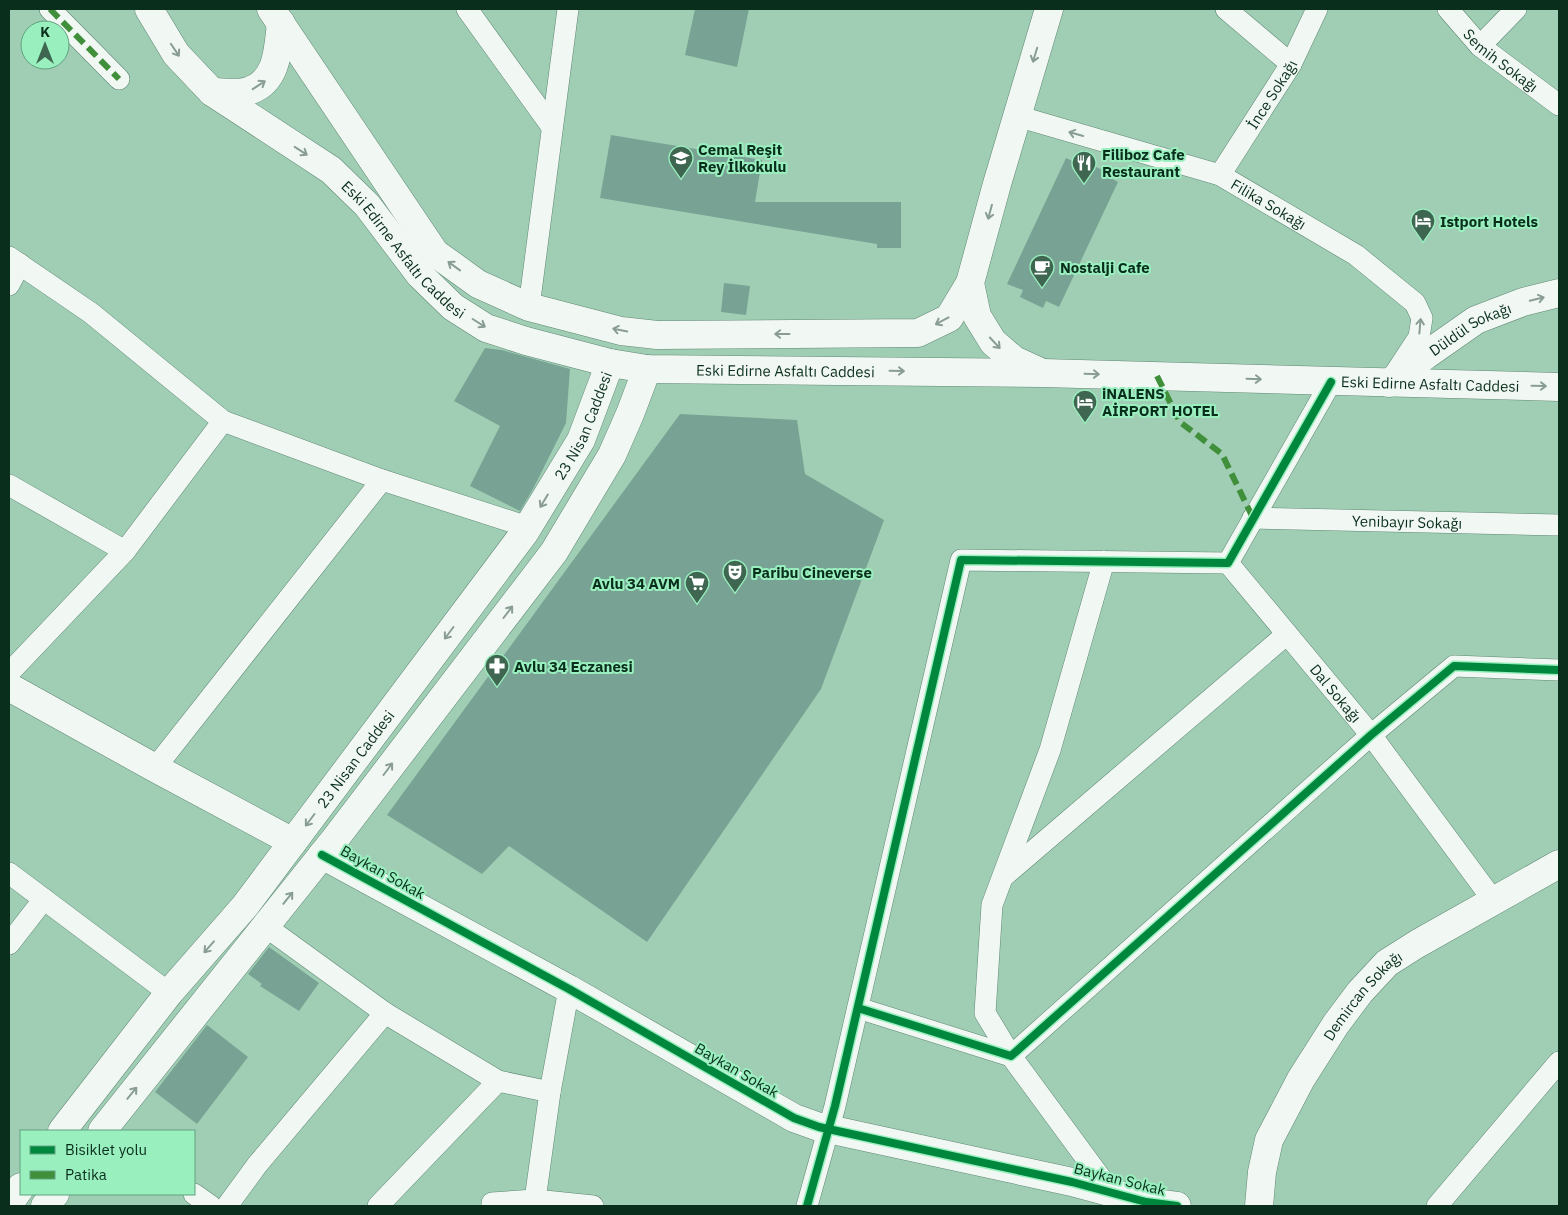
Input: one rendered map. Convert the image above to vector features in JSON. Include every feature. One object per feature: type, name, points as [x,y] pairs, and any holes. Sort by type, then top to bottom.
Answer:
[{"type":"main road","name":"Eski Edirne Asfaltı Caddesi","points":[[149,9],[176,54],[212,92],[331,170],[367,205],[420,275],[453,307],[486,328],[526,341],[610,363],[646,369],[1043,373],[1559,387]]},
{"type":"main road","points":[[1043,373],[1014,360],[993,342],[977,316],[970,283],[1016,116],[1049,9]]},
{"type":"main road","name":"Eski Edirne Asfaltı Caddesi","points":[[276,16],[435,253],[478,284],[529,308],[621,331],[657,335],[918,333],[949,318],[970,283]]},
{"type":"main road","points":[[212,92],[251,90],[268,79],[277,57],[276,16]]},
{"type":"main road","name":"Düldül Sokağı","points":[[1390,383],[1426,354],[1476,320],[1523,302],[1559,293]]},
{"type":"main road","name":"23 Nisan Caddesi","points":[[63,1130],[169,993],[245,906],[528,528],[581,440],[610,363]]},
{"type":"main road","points":[[77,1110],[105,1130],[322,855],[554,552],[612,455],[630,414],[646,369]]},
{"type":"main road","name":"Baykan Sokak","points":[[9,687],[155,768],[293,842],[322,855],[569,989],[794,1118],[829,1129],[1024,1171],[1146,1202],[1177,1206]]},
{"type":"main road","name":"Demircan Sokağı","points":[[1259,1206],[1262,1172],[1269,1140],[1301,1079],[1336,1024],[1360,992],[1387,963],[1493,900],[1559,864]]},
{"type":"main road","points":[[9,1204],[20,1188]]},
{"type":"main road","points":[[45,1206],[54,1195]]},
{"type":"street","points":[[50,9],[119,79]]},
{"type":"street","points":[[467,9],[552,127]]},
{"type":"street","points":[[529,308],[568,9]]},
{"type":"street","points":[[1226,9],[1291,64]]},
{"type":"street","name":"İnce Sokağı","points":[[1220,175],[1291,64],[1318,9]]},
{"type":"street","name":"Semih Sokağı","points":[[1448,9],[1480,46],[1559,105]]},
{"type":"street","points":[[1480,46],[1516,9]]},
{"type":"street","name":"Filika Sokağı","points":[[1016,116],[1220,175],[1356,255],[1414,303],[1422,318],[1419,337],[1390,383]]},
{"type":"street","points":[[9,285],[14,260],[91,313],[223,420],[382,480],[528,528]]},
{"type":"street","points":[[807,1206],[829,1129],[858,1008],[961,560],[1228,562],[1331,382]]},
{"type":"street","points":[[9,673],[125,551],[223,420]]},
{"type":"street","points":[[155,768],[382,480]]},
{"type":"street","points":[[9,485],[125,551]]},
{"type":"street","name":"Yenibayır Sokağı","points":[[1253,518],[1559,525]]},
{"type":"street","points":[[1104,561],[1050,750],[992,905],[985,1013],[1011,1056],[1111,1192]]},
{"type":"street","name":"Dal Sokağı","points":[[1228,562],[1371,736],[1493,900]]},
{"type":"street","points":[[1002,877],[1287,634]]},
{"type":"street","points":[[1011,1056],[1371,736],[1454,666],[1559,670]]},
{"type":"street","points":[[9,873],[169,993]]},
{"type":"street","points":[[9,944],[44,899]]},
{"type":"street","points":[[265,926],[385,1013],[498,1081],[550,1092]]},
{"type":"street","points":[[536,1200],[550,1092],[569,989]]},
{"type":"street","points":[[858,1008],[1011,1056]]},
{"type":"street","points":[[227,1206],[257,1165],[385,1013]]},
{"type":"street","points":[[1437,1206],[1559,1062]]},
{"type":"street","points":[[378,1206],[498,1081]]},
{"type":"street","points":[[195,1195],[211,1206]]},
{"type":"street","points":[[492,1206],[492,1203],[536,1200],[557,1204],[592,1206]]},
{"type":"building","points":[[695,9],[749,9],[737,67],[685,55]]},
{"type":"building","name":"Cemal Reşit Rey İlkokulu","points":[[611,135],[762,160],[755,202],[901,202],[901,248],[877,248],[877,244],[600,198]]},
{"type":"building","points":[[1066,158],[1079,164],[1081,160],[1107,172],[1105,175],[1118,182],[1059,307],[1046,301],[1043,308],[1020,297],[1023,290],[1007,284]]},
{"type":"building","points":[[724,283],[750,286],[746,315],[721,312]]},
{"type":"building","points":[[485,348],[502,350],[570,369],[566,423],[520,511],[470,486],[500,426],[454,401]]},
{"type":"building","name":"Avlu 34 AVM","points":[[680,414],[797,420],[805,474],[884,520],[821,689],[647,942],[509,846],[482,874],[387,815]]},
{"type":"building","points":[[269,947],[319,983],[299,1011],[260,986],[262,984],[248,974]]},
{"type":"building","points":[[207,1025],[248,1057],[197,1124],[155,1092]]},
{"type":"marked path","points":[[50,9],[119,79]]},
{"type":"marked path","points":[[1157,376],[1180,422],[1222,454],[1253,518]]},
{"type":"cycle path","points":[[807,1206],[835,1106],[961,560],[1228,563],[1331,382]]},
{"type":"cycle path","points":[[858,1008],[1011,1056],[1371,735],[1454,666],[1559,670]]},
{"type":"cycle path","points":[[322,855],[569,989],[794,1118],[819,1127],[1072,1182],[1146,1202],[1177,1206]]},
{"type":"place","name":"Cemal Reşit Rey İlkokulu","points":[[681,179]]},
{"type":"place","name":"Filiboz Cafe Restaurant","points":[[1084,184]]},
{"type":"place","name":"Istport Hotels","points":[[1423,242]]},
{"type":"place","name":"Nostalji Cafe","points":[[1042,288]]},
{"type":"place","name":"iNALENS AİRPORT HOTEL","points":[[1085,423]]},
{"type":"place","name":"Paribu Cineverse","points":[[735,593]]},
{"type":"place","name":"Avlu 34 AVM","points":[[697,604]]},
{"type":"place","name":"Avlu 34 Eczanesi","points":[[497,687]]}]
